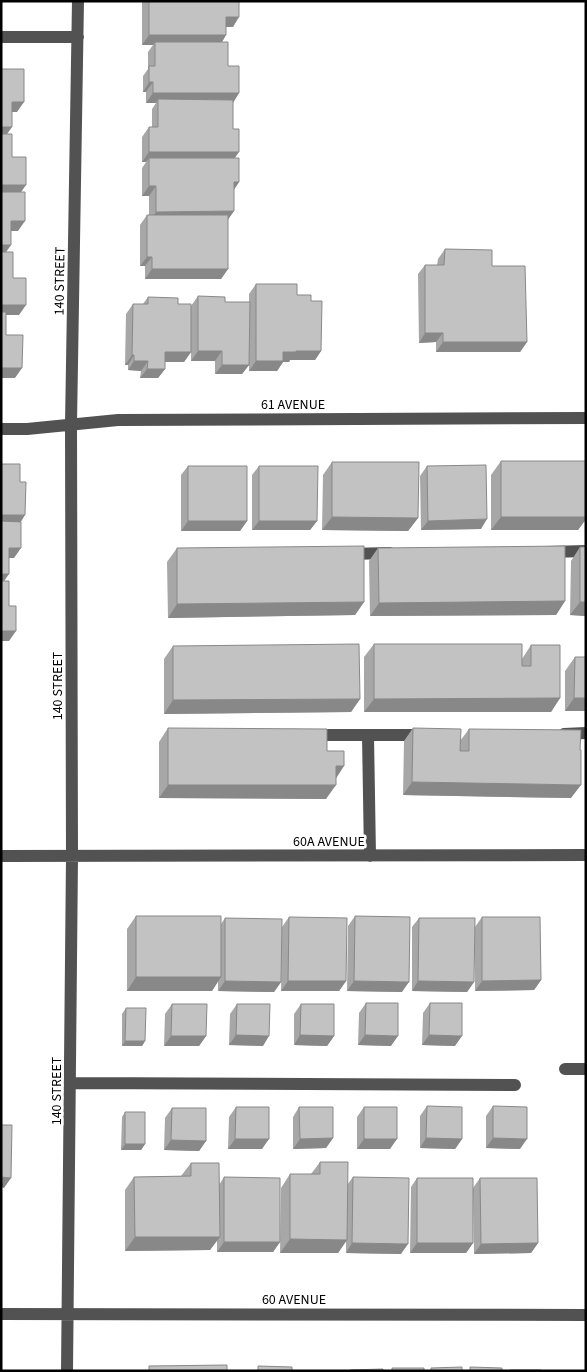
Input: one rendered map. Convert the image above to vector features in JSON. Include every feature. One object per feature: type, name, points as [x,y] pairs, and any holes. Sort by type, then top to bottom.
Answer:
[{"type":"street","name":"140 STREET","points":[[67,1371],[72,856],[71,424],[78,1]]},
{"type":"street","points":[[1,38],[78,37]]},
{"type":"street","name":"61 AVENUE","points":[[1,429],[28,429],[128,420],[586,418]]},
{"type":"street","points":[[536,552],[586,551]]},
{"type":"street","points":[[338,554],[398,553]]},
{"type":"street","points":[[556,734],[586,733]]},
{"type":"street","points":[[299,735],[437,734]]},
{"type":"street","points":[[368,735],[370,856]]},
{"type":"street","name":"60A AVENUE","points":[[1,856],[586,856]]},
{"type":"street","points":[[565,1069],[586,1069]]},
{"type":"street","points":[[71,1084],[515,1085]]},
{"type":"street","name":"60 AVENUE","points":[[1,1314],[586,1315]]},
{"type":"building","points":[[149,1],[239,1],[239,17],[226,17],[226,35],[149,35]]},
{"type":"building","points":[[155,42],[228,42],[228,66],[239,66],[239,93],[153,93],[153,82],[149,82],[149,66],[155,66]]},
{"type":"building","points":[[1,69],[24,69],[24,102],[12,102],[12,127],[1,127]]},
{"type":"building","points":[[158,99],[233,100],[233,129],[239,129],[239,152],[149,152],[149,127],[158,127]]},
{"type":"building","points":[[1,134],[12,134],[12,157],[26,157],[26,185],[1,185]]},
{"type":"building","points":[[149,158],[239,158],[239,182],[234,182],[234,211],[156,212],[156,186],[149,186]]},
{"type":"building","points":[[1,192],[25,192],[25,221],[11,221],[11,245],[1,245]]},
{"type":"building","points":[[147,215],[228,215],[228,269],[152,269],[152,257],[147,257]]},
{"type":"building","points":[[445,249],[492,250],[492,266],[525,266],[527,342],[443,342],[443,333],[425,333],[425,265],[444,265]]},
{"type":"building","points":[[1,252],[13,252],[13,278],[26,278],[26,305],[1,305]]},
{"type":"building","points":[[256,284],[297,284],[297,295],[311,295],[311,301],[322,301],[321,351],[283,352],[283,361],[256,361]]},
{"type":"building","points":[[198,296],[225,297],[225,302],[250,302],[249,365],[222,365],[222,351],[198,351]]},
{"type":"building","points":[[148,297],[178,298],[178,304],[191,304],[191,352],[165,352],[165,369],[147,369],[148,361],[134,361],[134,355],[132,355],[133,304],[148,304]]},
{"type":"building","points":[[1,312],[6,312],[6,335],[23,335],[22,368],[1,368]]},
{"type":"building","points":[[501,461],[586,461],[586,517],[501,517]]},
{"type":"building","points":[[332,462],[419,462],[418,518],[332,517]]},
{"type":"building","points":[[1,464],[20,464],[20,482],[26,482],[25,515],[1,515]]},
{"type":"building","points":[[486,465],[487,519],[428,521],[427,466]]},
{"type":"building","points":[[188,466],[247,466],[247,521],[188,521]]},
{"type":"building","points":[[259,466],[318,466],[317,521],[259,521]]},
{"type":"building","points":[[1,521],[21,522],[21,548],[9,548],[9,574],[1,574]]},
{"type":"building","points":[[364,546],[364,602],[177,604],[177,548]]},
{"type":"building","points":[[565,546],[565,601],[379,603],[378,548]]},
{"type":"building","points":[[580,547],[586,547],[586,602],[580,602]]},
{"type":"building","points":[[1,581],[9,581],[9,606],[16,606],[16,631],[1,631]]},
{"type":"building","points":[[359,644],[360,699],[173,700],[173,646]]},
{"type":"building","points":[[374,644],[522,644],[522,666],[531,666],[531,645],[560,645],[560,698],[374,699]]},
{"type":"building","points":[[575,657],[586,657],[586,698],[574,698]]},
{"type":"building","points":[[168,728],[327,729],[327,751],[344,751],[344,766],[336,766],[336,785],[168,785]]},
{"type":"building","points":[[413,728],[461,729],[460,751],[469,751],[469,729],[581,730],[581,785],[412,782]]},
{"type":"building","points":[[136,916],[221,916],[221,977],[136,977]]},
{"type":"building","points":[[355,916],[410,917],[409,982],[354,981]]},
{"type":"building","points":[[289,917],[347,918],[346,981],[288,981]]},
{"type":"building","points":[[482,917],[540,917],[541,980],[482,981]]},
{"type":"building","points":[[225,918],[282,919],[281,982],[225,981]]},
{"type":"building","points":[[419,918],[475,918],[474,982],[418,981]]},
{"type":"building","points":[[366,1003],[398,1003],[398,1036],[365,1035]]},
{"type":"building","points":[[430,1003],[462,1003],[462,1036],[429,1035]]},
{"type":"building","points":[[172,1004],[207,1004],[206,1036],[171,1036]]},
{"type":"building","points":[[237,1004],[270,1004],[269,1036],[236,1035]]},
{"type":"building","points":[[301,1004],[334,1004],[334,1036],[300,1035]]},
{"type":"building","points":[[126,1008],[146,1008],[145,1041],[125,1041]]},
{"type":"building","points":[[427,1106],[462,1107],[462,1139],[426,1138]]},
{"type":"building","points":[[493,1106],[527,1107],[527,1139],[493,1138]]},
{"type":"building","points":[[236,1107],[269,1107],[269,1139],[235,1139]]},
{"type":"building","points":[[299,1107],[333,1107],[333,1138],[300,1139]]},
{"type":"building","points":[[364,1107],[397,1107],[397,1139],[364,1139]]},
{"type":"building","points":[[172,1108],[206,1108],[206,1141],[171,1140]]},
{"type":"building","points":[[125,1112],[145,1112],[145,1144],[125,1144]]},
{"type":"building","points":[[1,1125],[12,1125],[11,1178],[1,1177]]},
{"type":"building","points":[[320,1162],[348,1162],[347,1240],[290,1239],[290,1174],[320,1174]]},
{"type":"building","points":[[191,1163],[219,1163],[220,1237],[135,1237],[134,1177],[191,1176]]},
{"type":"building","points":[[224,1177],[280,1178],[280,1242],[224,1242]]},
{"type":"building","points":[[353,1177],[409,1178],[408,1244],[352,1243]]},
{"type":"building","points":[[417,1178],[473,1178],[473,1243],[417,1243]]},
{"type":"building","points":[[480,1178],[537,1178],[538,1243],[481,1244]]},
{"type":"building","points":[[227,1365],[227,1371],[149,1371],[149,1366]]},
{"type":"building","points":[[258,1366],[292,1367],[292,1371],[258,1371]]},
{"type":"building","points":[[462,1367],[462,1371],[431,1371],[431,1368]]},
{"type":"building","points":[[470,1367],[502,1368],[502,1371],[470,1371]]},
{"type":"building","points":[[392,1368],[424,1368],[424,1371],[392,1371]]},
{"type":"building","points":[[383,1369],[383,1371],[350,1371],[350,1370]]},
{"type":"building","points":[[541,1370],[541,1371],[510,1371]]}]
